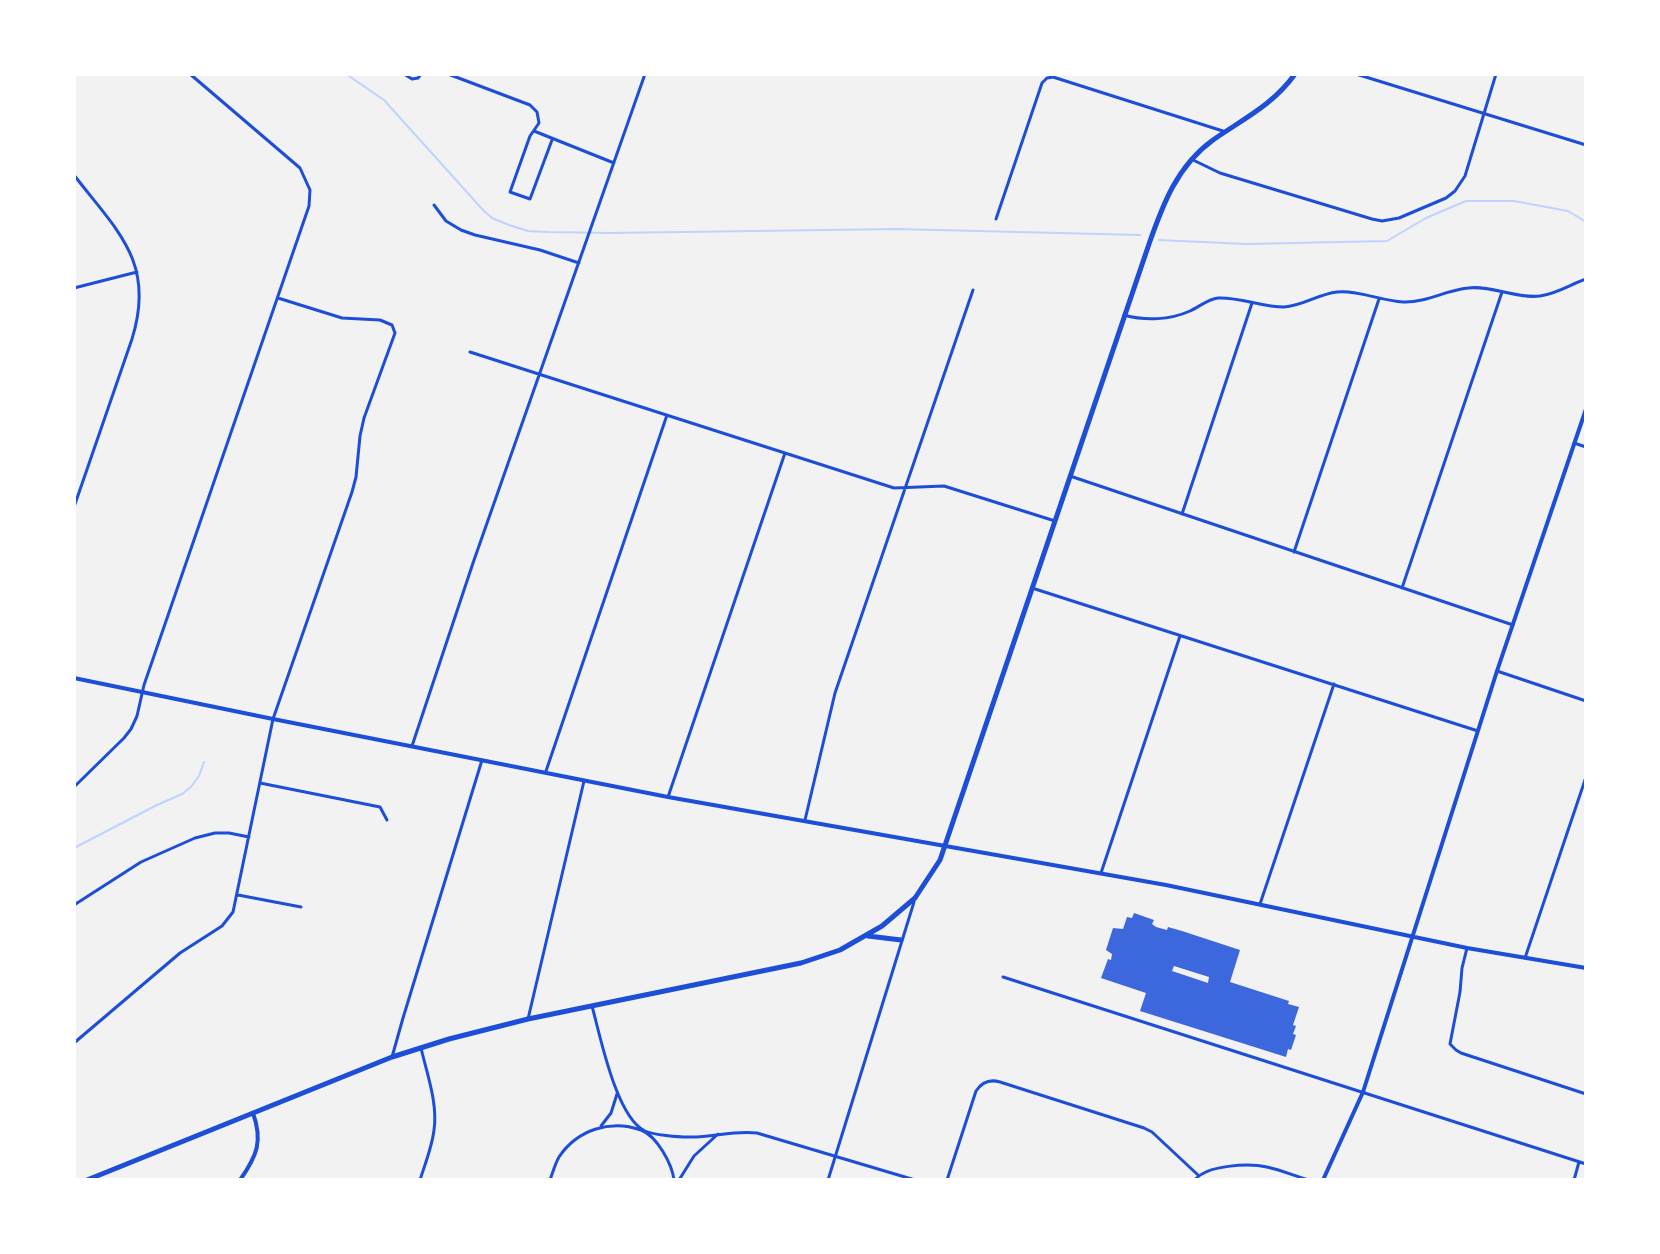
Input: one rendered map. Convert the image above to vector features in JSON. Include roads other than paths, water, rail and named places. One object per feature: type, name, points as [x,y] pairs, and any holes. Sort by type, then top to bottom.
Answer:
[{"type":"main road","points":[[87,1180],[421,1048],[528,1019],[801,963],[840,950],[868,936],[915,898],[940,860],[1165,201],[1191,159],[1211,141],[1269,103],[1295,74]]},
{"type":"main road","points":[[868,936],[901,940]]},
{"type":"street","points":[[74,787],[131,729],[137,716],[142,693],[307,215],[310,198],[308,182],[294,161],[190,74]]},
{"type":"street","points":[[404,74],[412,79],[421,74]]},
{"type":"street","points":[[448,74],[533,107],[537,112],[539,119],[510,192],[530,199],[552,140]]},
{"type":"street","points":[[412,746],[645,74]]},
{"type":"street","points":[[1356,74],[1586,145]]},
{"type":"street","points":[[1191,159],[1220,173],[1372,219],[1391,220],[1446,198],[1455,191],[1465,176],[1496,74]]},
{"type":"street","points":[[996,219],[1042,83],[1047,78],[1053,77],[1226,132]]},
{"type":"street","points":[[534,131],[614,163]]},
{"type":"street","points":[[74,175],[131,252],[141,296],[138,320],[74,507]]},
{"type":"street","points":[[434,205],[446,221],[461,230],[579,263]]},
{"type":"street","points":[[74,288],[137,272]]},
{"type":"street","points":[[1124,315],[1161,318],[1187,313],[1217,298],[1289,307],[1335,292],[1412,302],[1465,288],[1541,296],[1586,279]]},
{"type":"street","points":[[804,821],[835,693],[973,290]]},
{"type":"street","points":[[1402,588],[1502,292]]},
{"type":"street","points":[[74,1043],[180,953],[222,926],[233,912],[273,719],[352,492],[364,418],[395,333],[394,327],[380,320],[342,318],[278,298]]},
{"type":"street","points":[[1294,552],[1379,299]]},
{"type":"street","points":[[1182,514],[1252,303]]},
{"type":"street","points":[[470,352],[894,488],[944,486],[1055,521]]},
{"type":"street","points":[[1323,1180],[1363,1092],[1497,671],[1586,409]]},
{"type":"street","points":[[545,772],[667,415]]},
{"type":"street","points":[[1574,443],[1586,447]]},
{"type":"street","points":[[668,797],[785,453]]},
{"type":"street","points":[[1070,476],[1513,625]]},
{"type":"street","points":[[1032,588],[1478,731]]},
{"type":"street","points":[[1101,873],[1180,636]]},
{"type":"street","points":[[1497,671],[1586,701]]},
{"type":"street","points":[[74,678],[668,797],[1101,873],[1467,948],[1586,968]]},
{"type":"street","points":[[1260,904],[1334,684]]},
{"type":"street","points":[[392,1057],[482,760]]},
{"type":"street","points":[[1525,958],[1586,777]]},
{"type":"street","points":[[528,1019],[584,780]]},
{"type":"street","points":[[260,783],[380,807],[387,820]]},
{"type":"street","points":[[74,905],[141,862],[195,838],[215,833],[249,837]]},
{"type":"street","points":[[238,895],[301,907]]},
{"type":"street","points":[[828,1180],[915,898]]},
{"type":"street","points":[[1467,948],[1450,1044],[1461,1053],[1586,1094]]},
{"type":"street","points":[[1003,977],[1586,1164]]},
{"type":"street","points":[[592,1006],[617,1094],[626,1111],[665,1155],[677,1180],[694,1156],[718,1134]]},
{"type":"street","points":[[420,1180],[435,1122],[421,1048]]},
{"type":"street","points":[[947,1180],[976,1091],[983,1083],[992,1081],[1144,1128],[1198,1175]]},
{"type":"street","points":[[600,1126],[611,1113],[617,1094]]},
{"type":"street","points":[[240,1180],[257,1149],[258,1132],[253,1113]]},
{"type":"street","points":[[550,1180],[555,1165],[569,1144],[600,1126],[615,1125],[691,1137],[757,1133],[915,1180]]},
{"type":"street","points":[[1574,1180],[1579,1162]]},
{"type":"street","points":[[1195,1180],[1206,1171],[1258,1166],[1309,1180]]},
{"type":"waterway","points":[[346,74],[384,100],[492,218],[528,231],[610,233],[897,229],[1140,235]]},
{"type":"waterway","points":[[1159,240],[1246,244],[1387,241],[1426,218],[1466,201],[1514,201],[1568,211],[1586,222]]},
{"type":"waterway","points":[[74,848],[182,794],[199,776],[204,762]]}]
